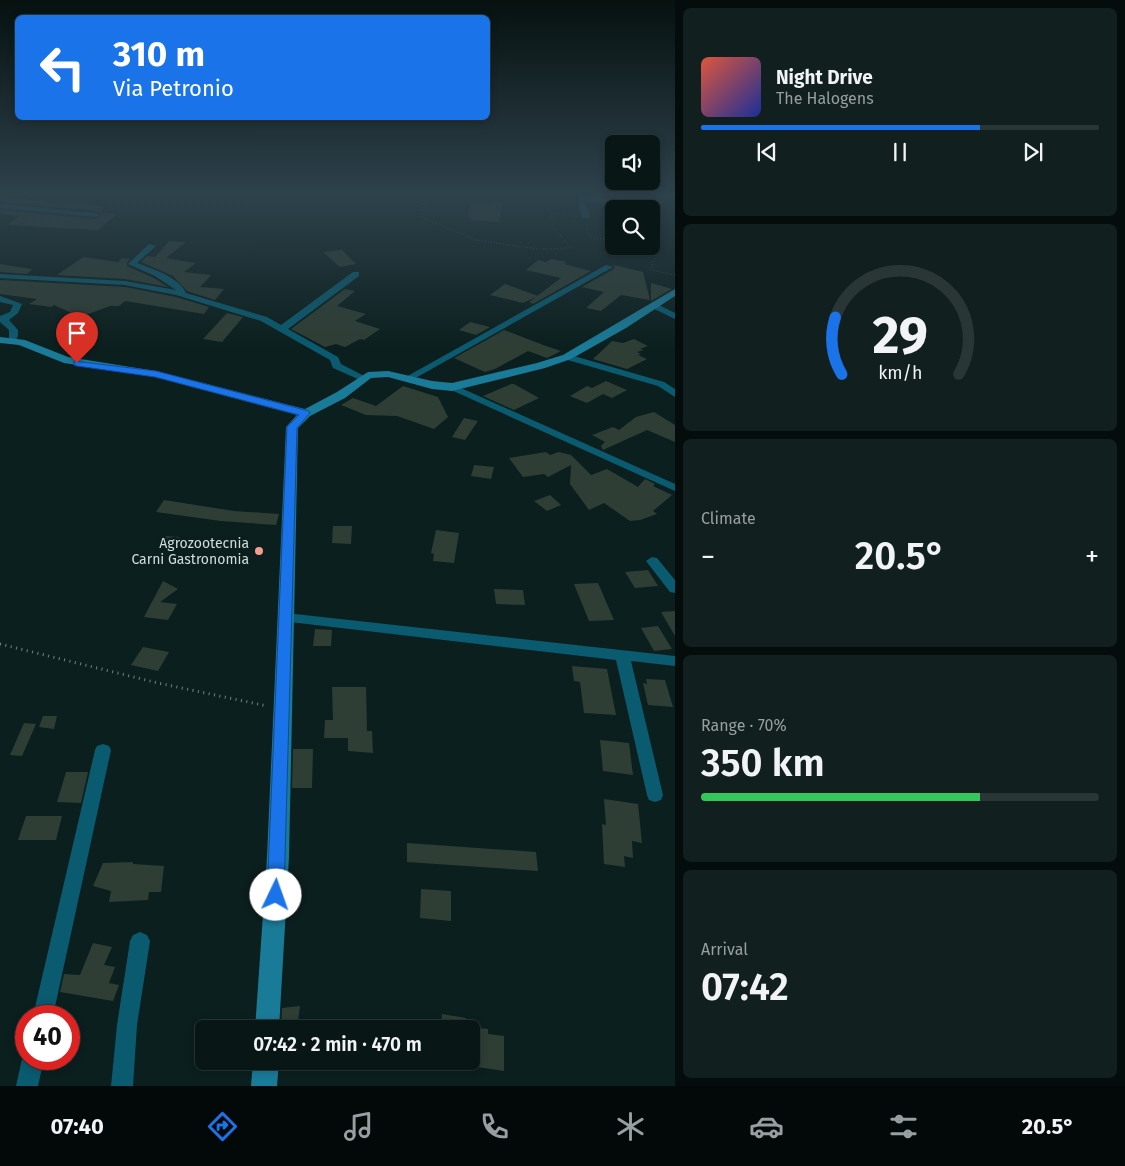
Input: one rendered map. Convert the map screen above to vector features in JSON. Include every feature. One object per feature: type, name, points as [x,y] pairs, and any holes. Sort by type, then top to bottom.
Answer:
[{"type":"street","points":[[152,246],[132,264],[158,274],[187,295]]},
{"type":"street","points":[[409,378],[609,267]]},
{"type":"street","points":[[283,328],[356,274]]},
{"type":"street","points":[[0,276],[125,283],[187,295],[264,319],[335,359],[336,366],[363,378]]},
{"type":"street","points":[[269,1020],[278,857],[292,427],[306,413],[340,395],[363,378],[377,373],[409,378],[432,386],[452,386],[540,366],[567,357],[622,326],[675,292]]},
{"type":"street","points":[[0,299],[18,304],[17,309],[13,313],[1,319],[14,329],[15,334],[12,340]]},
{"type":"street","points":[[653,305],[675,316]]},
{"type":"street","points":[[0,340],[12,340],[29,344],[64,360],[156,374],[306,413]]},
{"type":"street","points":[[567,357],[661,384],[675,394]]},
{"type":"street","points":[[452,386],[675,488]]},
{"type":"street","points":[[652,561],[675,590]]},
{"type":"street","points":[[286,618],[675,661]]},
{"type":"street","points":[[622,655],[655,795]]},
{"type":"street","points":[[46,1005],[103,750]]},
{"type":"street","points":[[122,1086],[127,1025],[140,941]]},
{"type":"street","points":[[27,1086],[31,1070]]},
{"type":"street","points":[[264,1086],[265,1070]]},
{"type":"path","points":[[516,246],[538,249],[571,248],[569,246]]},
{"type":"path","points":[[656,255],[652,270],[675,276]]},
{"type":"path","points":[[0,644],[158,683],[283,709]]},
{"type":"building","points":[[165,246],[181,246],[166,258],[196,263],[184,272],[211,275],[200,287],[224,289],[215,300],[187,291],[173,276],[141,262],[147,256],[155,257]]},
{"type":"building","points":[[342,250],[356,264],[340,267],[323,252]]},
{"type":"building","points":[[83,257],[118,262],[122,258],[130,259],[127,266],[154,278],[168,287],[125,279],[57,275]]},
{"type":"building","points":[[551,259],[567,262],[564,264],[591,271],[533,304],[529,302],[561,278],[526,270],[538,260],[546,262]]},
{"type":"building","points":[[0,264],[32,269],[27,274],[0,272]]},
{"type":"building","points":[[610,264],[643,272],[650,300],[621,295],[601,311],[586,308],[604,292],[582,287],[614,269],[615,266]]},
{"type":"building","points":[[0,280],[125,287],[176,297],[209,307],[204,314],[125,301],[119,306],[110,306],[80,317],[54,305],[51,307],[29,304],[37,299],[0,294]]},
{"type":"building","points":[[651,283],[672,289],[651,301]]},
{"type":"building","points":[[505,284],[538,296],[523,303],[490,295]]},
{"type":"building","points":[[345,289],[355,291],[337,306],[366,314],[355,321],[380,329],[364,340],[360,339],[345,347],[336,344],[325,347],[291,329]]},
{"type":"building","points":[[227,313],[243,317],[222,342],[203,339]]},
{"type":"building","points":[[470,322],[490,327],[476,335],[459,330]]},
{"type":"building","points":[[504,330],[561,351],[547,358],[528,351],[495,369],[485,372],[454,358]]},
{"type":"building","points":[[634,339],[648,346],[640,349],[644,350],[637,352],[641,354],[638,355],[647,359],[627,369],[593,359],[612,341],[623,343]]},
{"type":"building","points":[[606,381],[627,390],[612,398],[603,394],[587,403],[570,396],[587,386],[592,388]]},
{"type":"building","points":[[511,384],[539,398],[514,410],[483,396]]},
{"type":"building","points":[[403,386],[438,397],[448,417],[434,429],[397,416],[366,415],[341,405],[353,398],[376,406]]},
{"type":"building","points":[[654,412],[675,425],[675,442],[647,430],[603,450],[601,446],[605,442],[592,435],[613,427],[619,430],[636,417]]},
{"type":"building","points":[[464,418],[478,421],[465,440],[452,437]]},
{"type":"building","points":[[546,452],[550,455],[559,452],[571,455],[591,475],[607,469],[638,487],[645,479],[655,484],[653,486],[672,495],[653,511],[657,514],[640,520],[630,521],[604,503],[589,510],[570,484],[571,465],[548,477],[544,474],[523,477],[509,458]]},
{"type":"building","points":[[474,465],[494,467],[491,479],[471,476]]},
{"type":"building","points":[[550,495],[561,505],[547,511],[534,501]]},
{"type":"building","points":[[164,500],[234,511],[279,514],[276,525],[221,521],[156,512]]},
{"type":"building","points":[[333,526],[352,526],[351,544],[332,543]]},
{"type":"building","points":[[436,530],[459,533],[454,563],[433,561],[434,554],[431,553]]},
{"type":"building","points":[[164,536],[180,537],[177,549],[161,548]]},
{"type":"building","points":[[648,570],[658,586],[635,588],[625,572]]},
{"type":"building","points":[[163,581],[178,589],[160,602],[177,604],[168,620],[144,617]]},
{"type":"building","points":[[598,583],[614,620],[589,621],[574,584]]},
{"type":"building","points":[[494,589],[523,590],[525,605],[496,604]]},
{"type":"building","points":[[675,611],[675,636],[661,612]]},
{"type":"building","points":[[658,626],[672,649],[654,651],[641,628]]},
{"type":"building","points":[[315,629],[332,630],[331,646],[313,646]]},
{"type":"building","points":[[143,647],[169,652],[158,671],[131,665]]},
{"type":"building","points":[[572,666],[607,669],[616,715],[584,713],[580,682],[574,681]]},
{"type":"building","points":[[646,679],[665,680],[673,707],[648,705],[643,683],[647,684]]},
{"type":"building","points":[[332,687],[366,687],[367,731],[372,731],[373,753],[348,751],[348,738],[324,738],[325,720],[333,720]]},
{"type":"building","points":[[43,716],[57,716],[54,729],[39,727]]},
{"type":"building","points":[[24,723],[36,724],[22,756],[10,755]]},
{"type":"building","points":[[600,740],[629,743],[633,775],[603,771]]},
{"type":"building","points":[[293,749],[313,749],[312,788],[292,788]]},
{"type":"building","points":[[66,772],[88,772],[81,803],[57,802]]},
{"type":"building","points":[[604,799],[638,804],[642,843],[632,841],[633,858],[624,856],[625,867],[604,864],[602,824],[606,825]]},
{"type":"building","points":[[26,816],[62,816],[56,840],[18,840]]},
{"type":"building","points":[[407,843],[536,852],[538,871],[407,862]]},
{"type":"building","points":[[133,862],[133,864],[164,866],[161,892],[149,892],[148,900],[109,902],[111,891],[93,886],[103,863]]},
{"type":"building","points":[[421,889],[451,891],[451,921],[420,918]]},
{"type":"building","points":[[93,943],[112,947],[104,965],[115,967],[109,983],[119,985],[113,1001],[60,992],[64,974],[80,975]]},
{"type":"building","points":[[300,1006],[298,1020],[281,1020],[282,1008]]},
{"type":"building","points":[[442,1014],[466,1018],[466,1020],[442,1020]]},
{"type":"building","points":[[480,1028],[488,1029],[488,1034],[504,1036],[504,1071],[480,1067]]},
{"type":"place","name":"Agrozootecnia Carni Gastronomia","points":[[259,551]]},
{"type":"route","points":[[77,363],[156,374],[306,413],[292,427],[276,895]]}]
